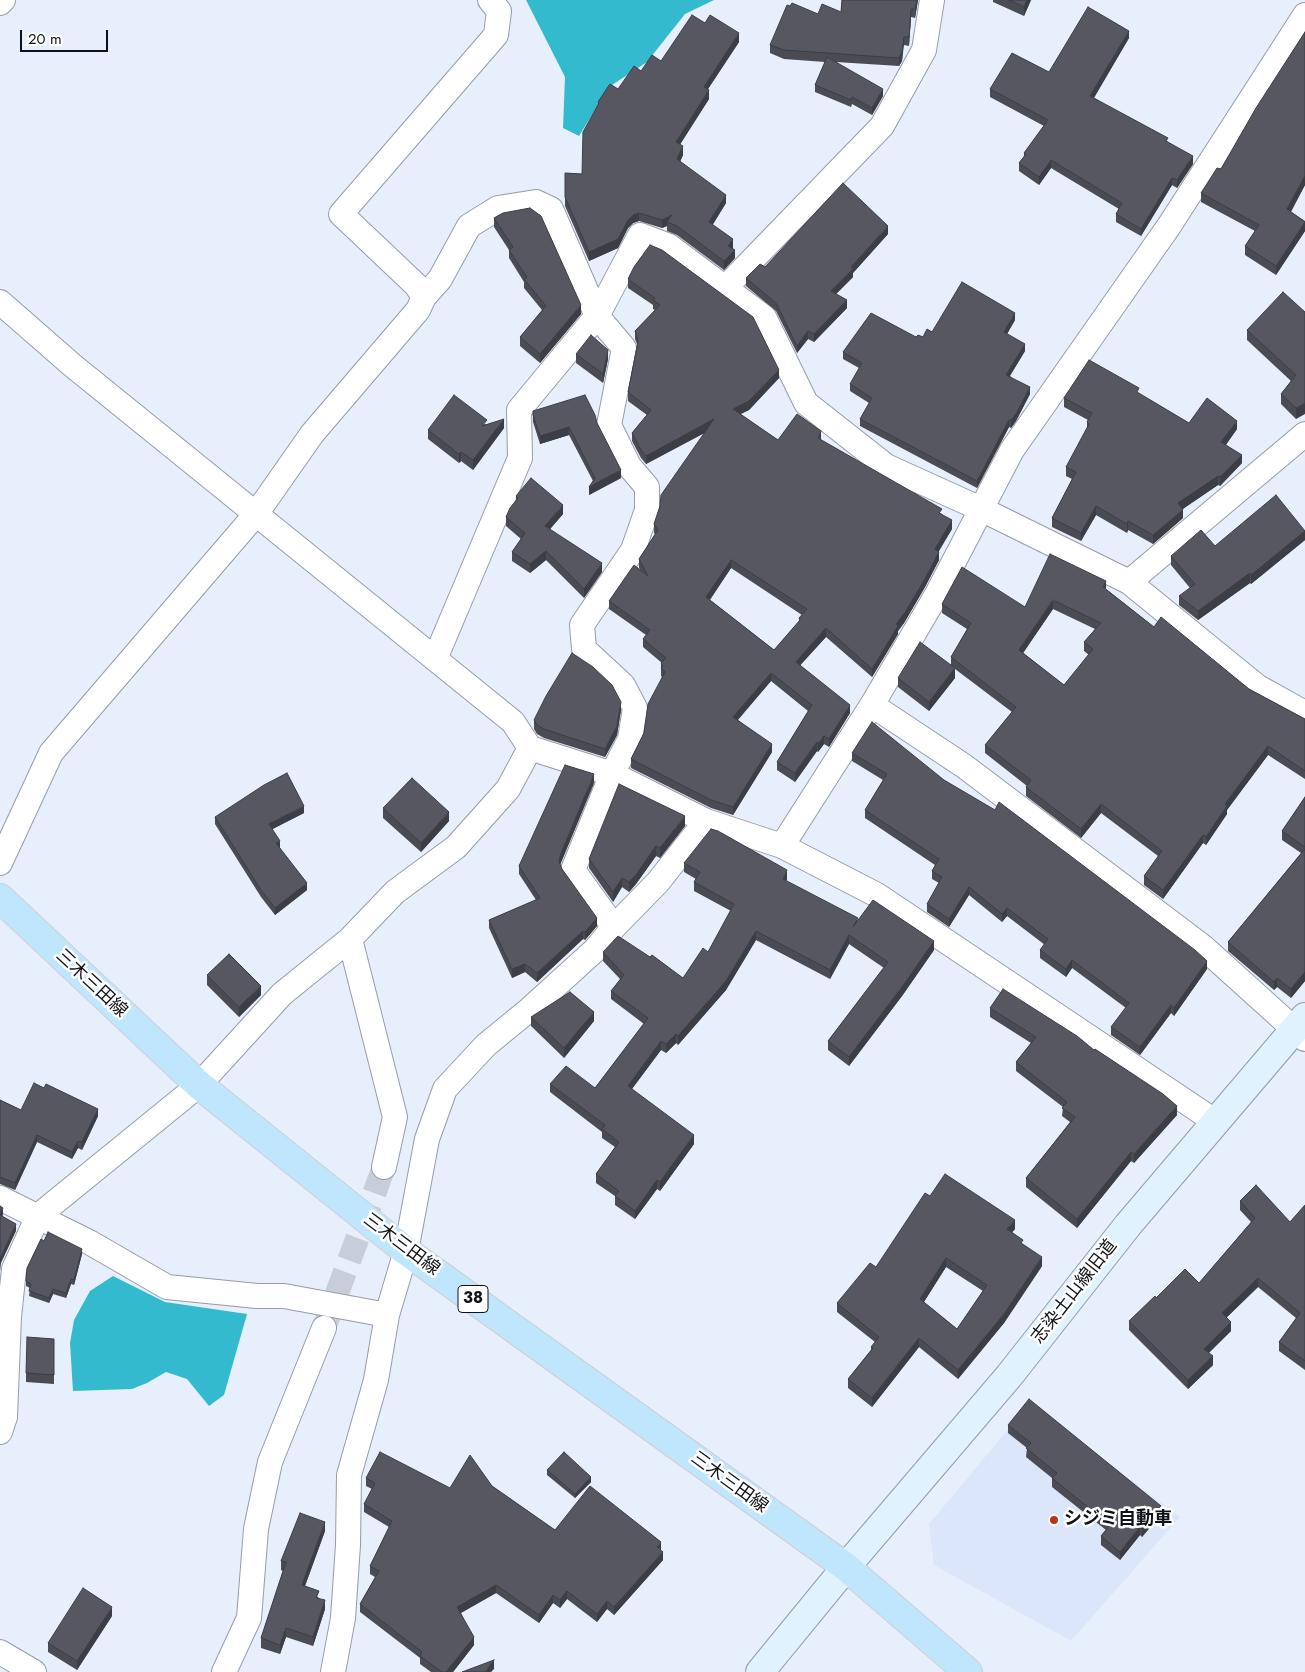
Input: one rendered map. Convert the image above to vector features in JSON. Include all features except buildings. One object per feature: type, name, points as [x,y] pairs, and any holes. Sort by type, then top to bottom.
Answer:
[{"type":"main road","name":"三木三田線","points":[[0,898],[199,1085],[406,1250],[846,1567],[968,1672]]},
{"type":"street","points":[[0,3],[3,0]]},
{"type":"street","points":[[424,297],[416,285],[341,214],[496,35],[499,12],[490,0]]},
{"type":"street","points":[[725,288],[882,126],[924,50],[932,0]]},
{"type":"street","points":[[782,846],[872,705],[937,594],[1012,450],[1169,226],[1305,15]]},
{"type":"street","points":[[0,863],[51,753],[256,514],[312,434],[418,310],[424,297],[440,278],[469,226],[498,208],[536,202],[550,209],[597,316],[624,348],[609,425],[629,466],[647,487],[647,510],[633,550],[582,625],[584,649],[623,686],[635,708],[630,739],[612,774],[573,870],[614,927]]},
{"type":"street","points":[[435,659],[520,458],[519,410],[597,316],[640,236],[669,246],[764,317],[806,403],[886,466],[981,509],[1128,582],[1258,687],[1305,713]]},
{"type":"street","points":[[0,302],[72,365],[513,722],[530,748],[612,774],[706,821],[782,846],[877,895],[1216,1122]]},
{"type":"street","points":[[1128,582],[1305,434]]},
{"type":"street","points":[[872,705],[964,766],[1202,946],[1301,1029]]},
{"type":"street","points":[[0,1432],[5,1417],[9,1317],[14,1269],[38,1216],[199,1085],[282,994],[350,939],[395,892],[456,847],[508,789],[530,748]]},
{"type":"street","points":[[333,1672],[343,1618],[348,1546],[349,1475],[376,1380],[387,1315],[406,1250],[428,1139],[445,1089],[486,1045],[530,1009],[595,950],[614,927],[658,882],[706,821]]},
{"type":"street","points":[[350,939],[395,1117],[384,1167]]},
{"type":"street","name":"志染土山線旧道","points":[[760,1672],[846,1567],[1009,1376],[1128,1225],[1216,1122],[1301,1029]]},
{"type":"street","points":[[0,1198],[89,1242],[167,1287],[257,1296],[284,1296],[387,1315]]},
{"type":"street","points":[[224,1672],[249,1618],[256,1529],[270,1462],[324,1328]]},
{"type":"street","points":[[0,1652],[34,1672]]},
{"type":"shaded area","name":"シジミ自動車","points":[[1030,1403],[1180,1517],[1071,1641],[934,1565],[929,1524]]},
{"type":"water","points":[[526,0],[714,0],[685,14],[647,62],[609,87],[579,136],[563,128],[565,77]]},
{"type":"water","points":[[113,1276],[165,1302],[247,1314],[224,1395],[209,1406],[187,1379],[166,1372],[132,1389],[73,1391],[70,1343],[74,1320],[90,1291]]},
{"type":"tunnel","points":[[324,1328],[384,1167]]},
{"type":"place","name":"シジミ自動車","points":[[1054,1520]]}]
